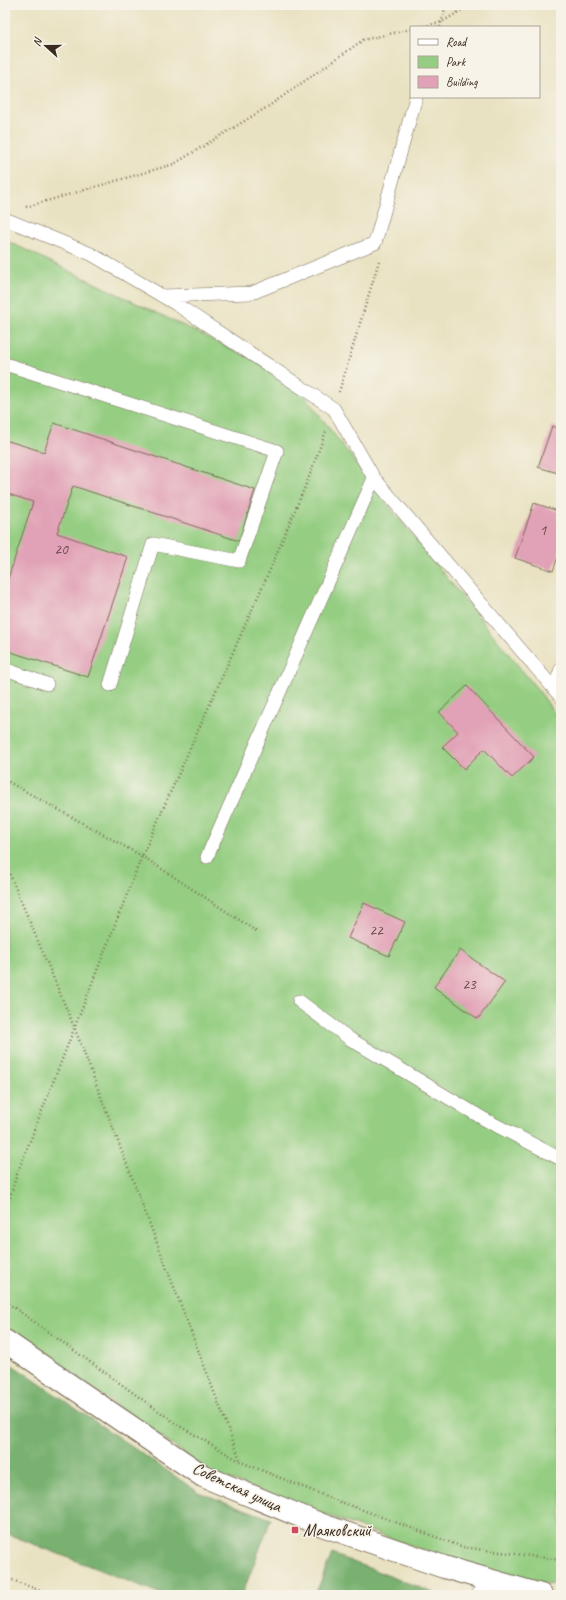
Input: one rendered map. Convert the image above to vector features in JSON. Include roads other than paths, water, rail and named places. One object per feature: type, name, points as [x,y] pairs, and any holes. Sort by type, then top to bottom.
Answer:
[{"type":"main road","name":"Советская улица","points":[[5,1341],[203,1476],[322,1525],[444,1567],[482,1587],[541,1595]]},
{"type":"lane","points":[[162,296],[252,292],[375,243],[416,98]]},
{"type":"lane","points":[[5,219],[91,254],[162,296],[334,409],[374,478],[558,693]]},
{"type":"lane","points":[[5,364],[277,451],[239,561],[153,544],[110,685]]},
{"type":"lane","points":[[207,856],[374,478]]},
{"type":"lane","points":[[5,669],[47,684]]},
{"type":"lane","points":[[558,693],[561,669]]},
{"type":"lane","points":[[299,1001],[350,1039],[484,1119],[561,1159]]},
{"type":"place","name":"Маяковский","points":[[295,1530]]}]
